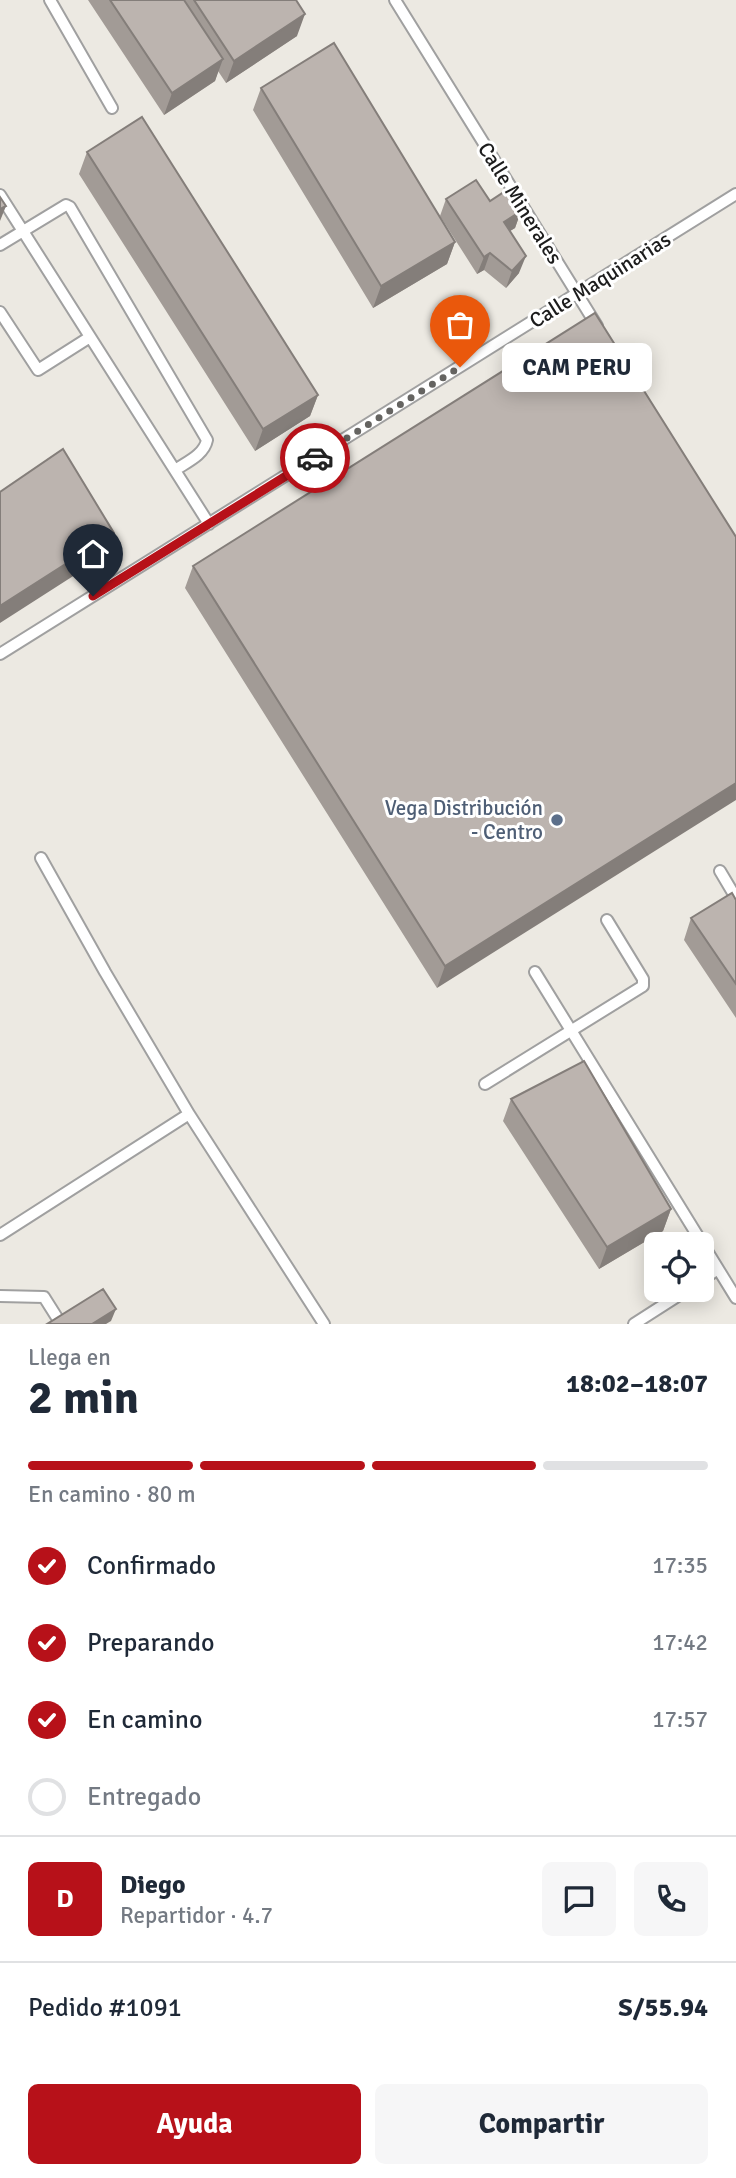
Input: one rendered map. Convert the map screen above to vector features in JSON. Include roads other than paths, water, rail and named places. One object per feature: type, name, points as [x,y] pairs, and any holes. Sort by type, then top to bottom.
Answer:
[{"type":"lane","points":[[50,0],[112,108]]},
{"type":"lane","name":"Calle Minerales","points":[[395,0],[606,340]]},
{"type":"lane","name":"Calle Maquinarias","points":[[0,654],[736,194]]},
{"type":"lane","points":[[0,195],[209,524]]},
{"type":"lane","points":[[0,244],[66,205],[71,207],[207,440],[200,453],[175,470]]},
{"type":"lane","points":[[0,312],[38,370],[90,337]]},
{"type":"lane","points":[[320,454],[345,495]]},
{"type":"lane","points":[[41,858],[189,1114],[324,1324]]},
{"type":"lane","points":[[720,871],[736,898]]},
{"type":"lane","points":[[485,1084],[643,986],[643,979],[607,920]]},
{"type":"lane","points":[[535,972],[736,1298]]},
{"type":"lane","points":[[0,1235],[189,1114]]},
{"type":"lane","points":[[714,1272],[718,1269]]},
{"type":"lane","points":[[0,1296],[44,1297],[61,1324]]},
{"type":"lane","points":[[634,1324],[668,1302]]},
{"type":"place","name":"CAM PERU","points":[[460,367]]},
{"type":"place","name":"Vega Distribución - Centro","points":[[557,820]]}]
